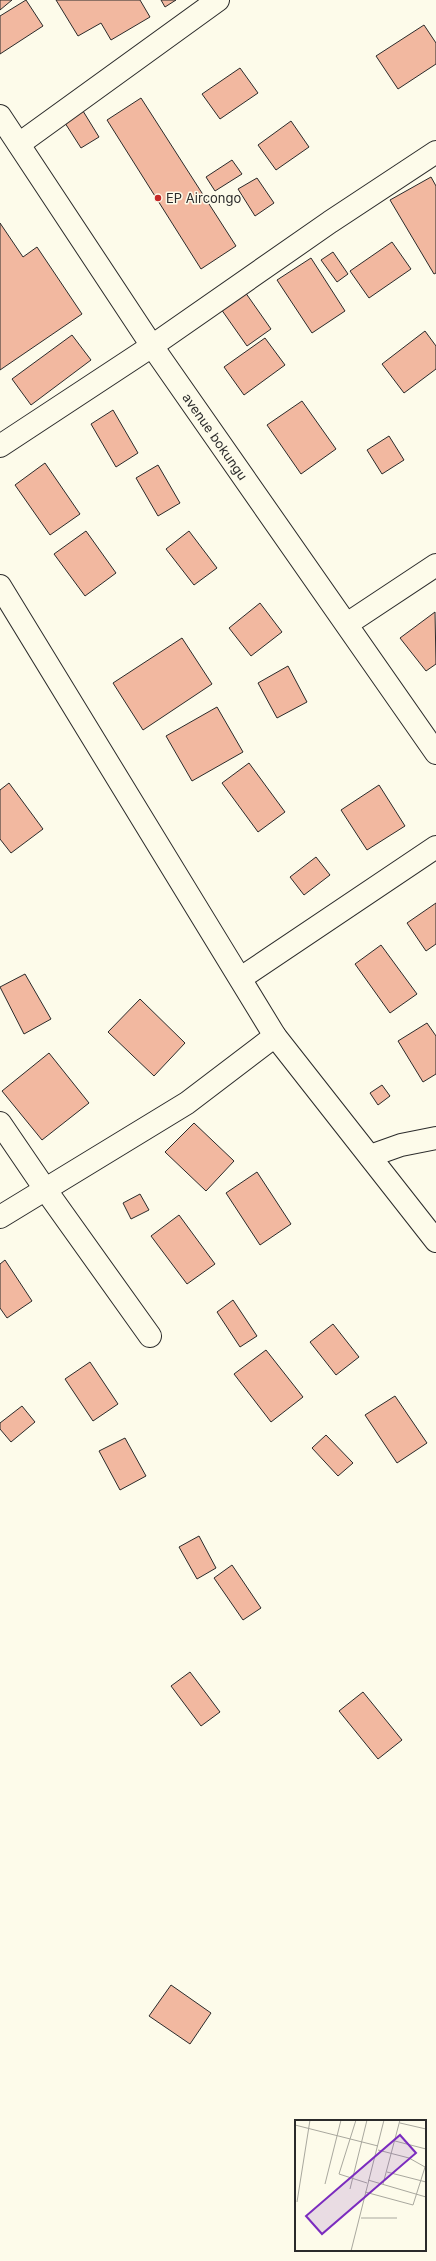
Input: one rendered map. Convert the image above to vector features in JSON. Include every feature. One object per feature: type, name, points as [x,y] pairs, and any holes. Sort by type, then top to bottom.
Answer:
[{"type":"street","points":[[19,144],[218,0]]},
{"type":"street","name":"avenue bokungu","points":[[0,116],[152,346],[436,753]]},
{"type":"street","points":[[0,446],[152,346],[336,218],[436,152]]},
{"type":"street","points":[[347,624],[436,565]]},
{"type":"street","points":[[0,586],[241,978],[275,1036],[436,1241]]},
{"type":"street","points":[[241,978],[436,847]]},
{"type":"street","points":[[0,1217],[186,1103],[275,1036]]},
{"type":"street","points":[[0,1123],[45,1190],[150,1336]]},
{"type":"street","points":[[370,1156],[401,1145],[436,1138]]},
{"type":"building","points":[[0,0],[12,0],[0,10]]},
{"type":"building","points":[[26,0],[43,26],[0,54],[0,16]]},
{"type":"building","points":[[56,0],[140,0],[150,17],[111,40],[101,23],[78,36]]},
{"type":"building","points":[[161,0],[176,0],[165,7]]},
{"type":"building","points":[[424,25],[436,43],[436,64],[398,89],[376,56]]},
{"type":"building","points":[[240,68],[258,93],[220,119],[202,94]]},
{"type":"building","points":[[141,98],[236,246],[201,269],[107,120]]},
{"type":"building","points":[[83,111],[99,137],[81,148],[65,123]]},
{"type":"building","points":[[291,121],[309,147],[276,170],[258,145]]},
{"type":"building","points":[[232,160],[242,174],[215,191],[206,177]]},
{"type":"building","points":[[431,177],[436,186],[436,273],[434,274],[390,200]]},
{"type":"building","points":[[257,178],[274,203],[255,216],[238,189]]},
{"type":"building","points":[[0,223],[23,257],[37,247],[82,314],[0,370]]},
{"type":"building","points":[[392,242],[411,269],[369,298],[350,271]]},
{"type":"building","points":[[333,252],[348,274],[337,282],[321,260]]},
{"type":"building","points":[[311,258],[345,311],[312,333],[277,280]]},
{"type":"building","points":[[245,292],[271,329],[247,346],[221,309]]},
{"type":"building","points":[[425,331],[436,346],[436,369],[404,393],[382,364]]},
{"type":"building","points":[[72,335],[91,360],[31,405],[12,379]]},
{"type":"building","points":[[265,338],[285,365],[244,395],[224,367]]},
{"type":"building","points":[[302,401],[336,449],[301,474],[267,425]]},
{"type":"building","points":[[113,410],[138,453],[116,467],[91,424]]},
{"type":"building","points":[[389,436],[404,460],[382,474],[367,450]]},
{"type":"building","points":[[45,463],[80,514],[50,535],[15,485]]},
{"type":"building","points":[[158,465],[180,503],[158,516],[136,478]]},
{"type":"building","points":[[86,531],[116,573],[85,596],[54,554]]},
{"type":"building","points":[[189,531],[217,568],[194,585],[166,549]]},
{"type":"building","points":[[260,603],[282,632],[251,656],[229,628]]},
{"type":"building","points":[[435,612],[436,664],[426,671],[400,638]]},
{"type":"building","points":[[182,638],[212,684],[143,730],[113,683]]},
{"type":"building","points":[[288,666],[307,702],[277,718],[258,683]]},
{"type":"building","points":[[217,707],[243,752],[192,781],[166,736]]},
{"type":"building","points":[[249,763],[285,812],[258,832],[222,783]]},
{"type":"building","points":[[9,783],[43,829],[11,853],[0,839],[0,790]]},
{"type":"building","points":[[379,785],[405,826],[367,850],[341,810]]},
{"type":"building","points":[[316,857],[330,875],[304,895],[290,877]]},
{"type":"building","points":[[436,903],[436,944],[426,951],[407,923]]},
{"type":"building","points":[[381,945],[417,994],[390,1013],[355,964]]},
{"type":"building","points":[[25,974],[51,1019],[24,1034],[0,987]]},
{"type":"building","points":[[140,999],[185,1043],[154,1076],[108,1032]]},
{"type":"building","points":[[427,1023],[436,1036],[436,1074],[423,1082],[398,1041]]},
{"type":"building","points":[[49,1053],[89,1103],[42,1140],[2,1091]]},
{"type":"building","points":[[382,1085],[390,1096],[378,1105],[370,1093]]},
{"type":"building","points":[[194,1123],[234,1161],[206,1191],[165,1152]]},
{"type":"building","points":[[257,1172],[291,1224],[260,1245],[226,1193]]},
{"type":"building","points":[[140,1194],[149,1210],[131,1219],[123,1203]]},
{"type":"building","points":[[179,1215],[215,1264],[187,1284],[151,1236]]},
{"type":"building","points":[[5,1260],[32,1301],[7,1318],[0,1308],[0,1264]]},
{"type":"building","points":[[233,1300],[257,1336],[240,1347],[217,1312]]},
{"type":"building","points":[[333,1324],[359,1357],[336,1375],[310,1342]]},
{"type":"building","points":[[266,1350],[303,1397],[271,1422],[234,1374]]},
{"type":"building","points":[[90,1362],[118,1404],[93,1421],[65,1379]]},
{"type":"building","points":[[395,1396],[427,1443],[397,1463],[365,1415]]},
{"type":"building","points":[[22,1406],[35,1422],[11,1442],[0,1429],[0,1423]]},
{"type":"building","points":[[326,1435],[353,1463],[338,1476],[312,1448]]},
{"type":"building","points":[[125,1438],[146,1476],[120,1490],[99,1451]]},
{"type":"building","points":[[199,1536],[216,1568],[197,1579],[179,1547]]},
{"type":"building","points":[[232,1565],[261,1608],[243,1620],[214,1578]]},
{"type":"building","points":[[190,1672],[220,1712],[201,1726],[171,1686]]},
{"type":"building","points":[[363,1692],[402,1740],[378,1759],[339,1711]]},
{"type":"building","points":[[171,1985],[211,2013],[190,2044],[149,2016]]},
{"type":"place","name":"EP Aircongo","points":[[158,198]]}]
